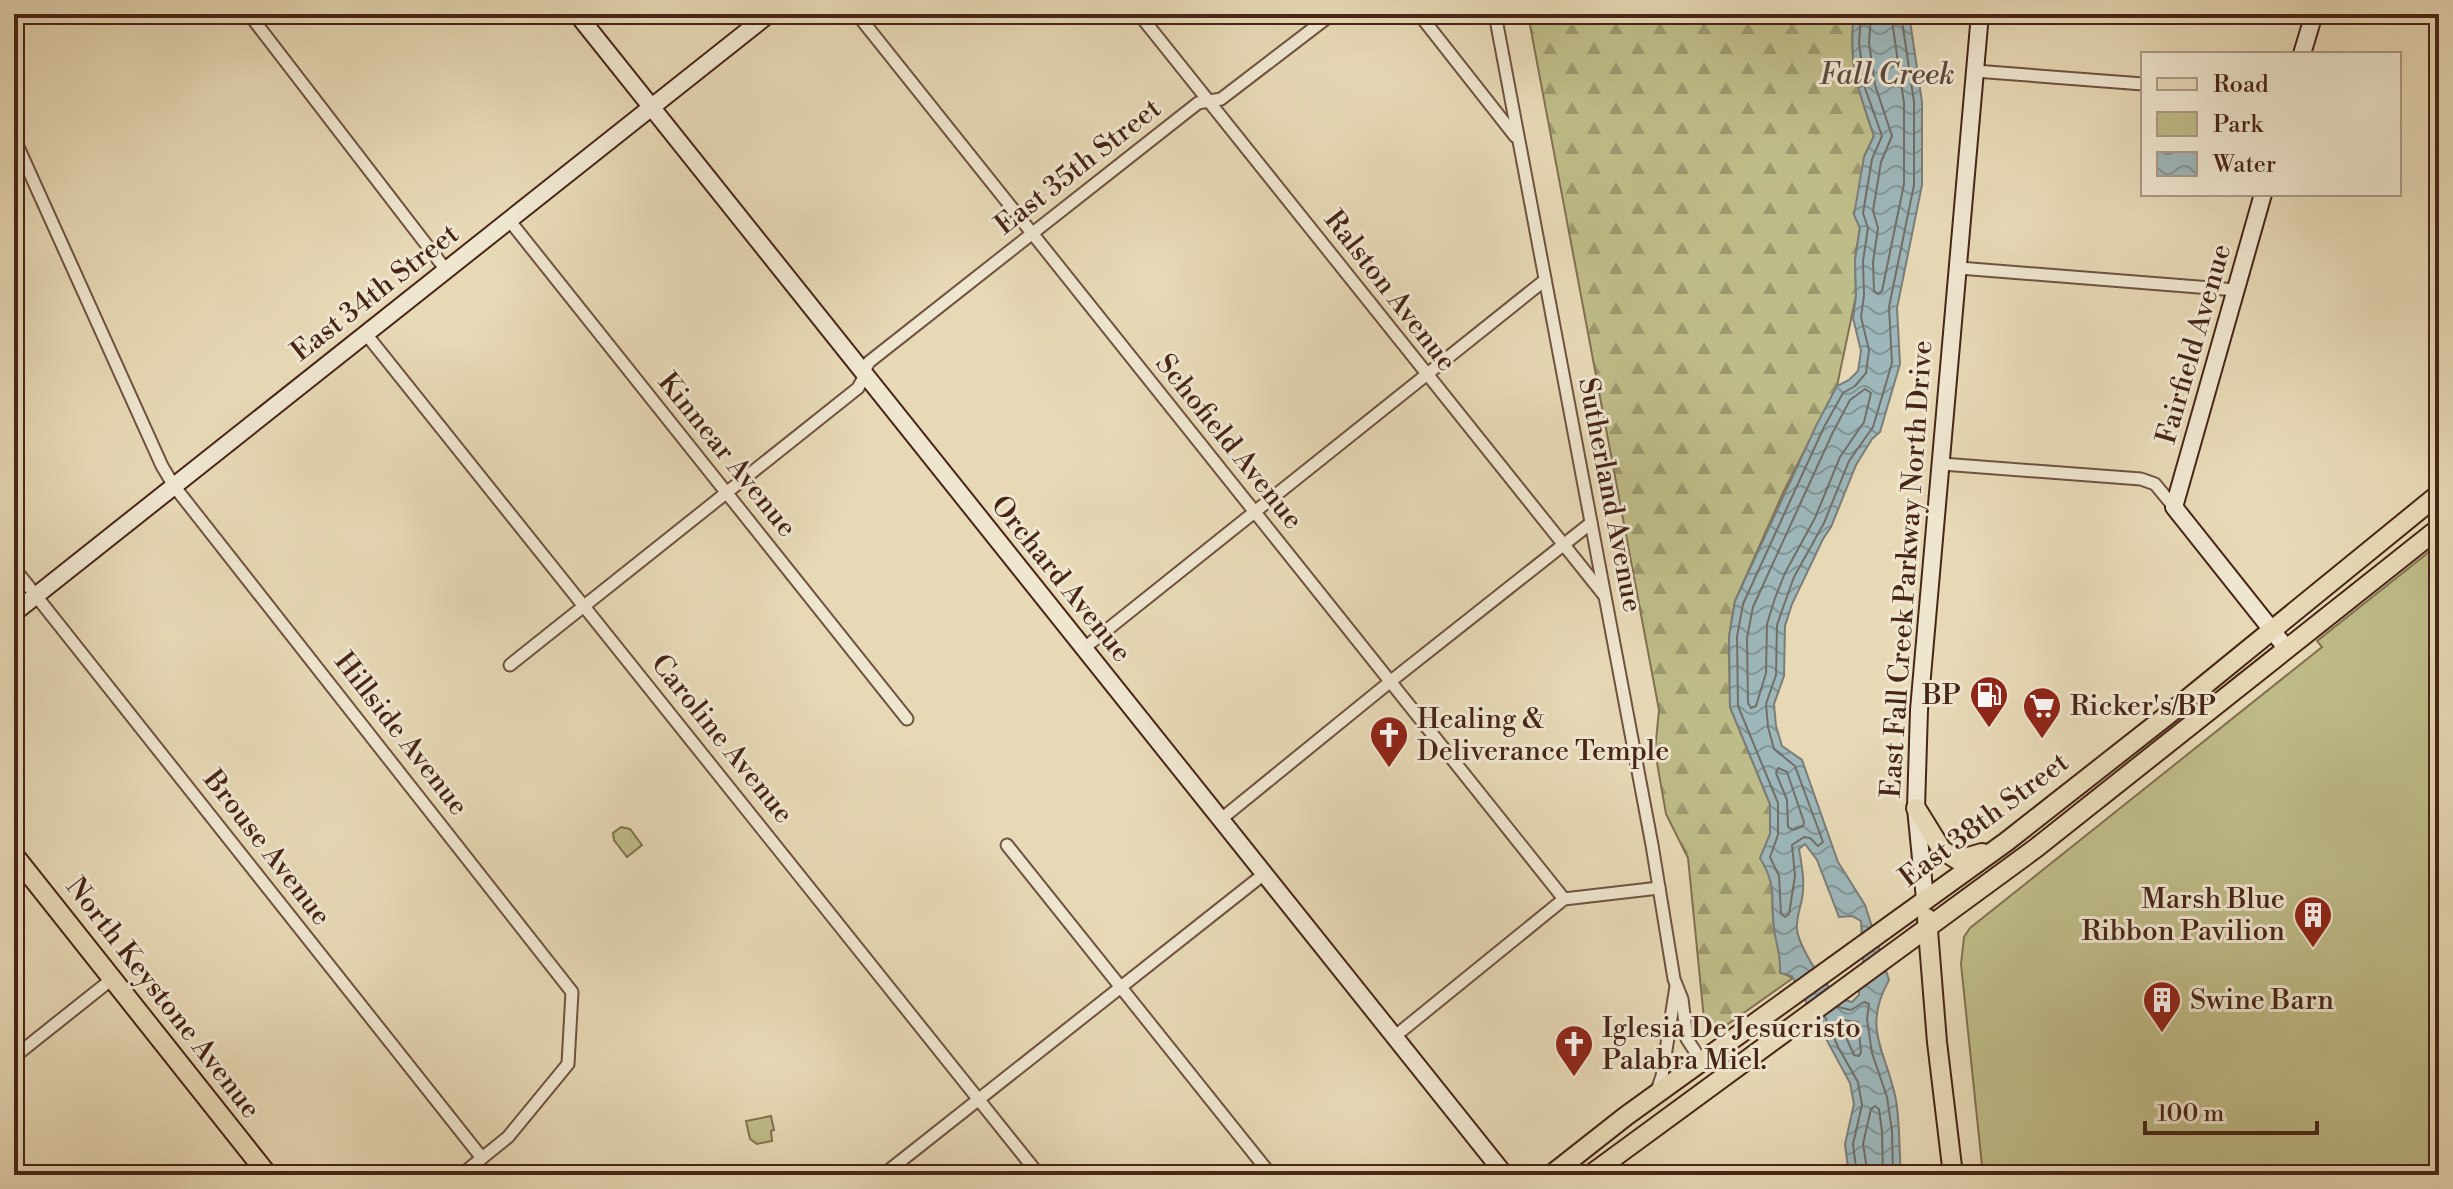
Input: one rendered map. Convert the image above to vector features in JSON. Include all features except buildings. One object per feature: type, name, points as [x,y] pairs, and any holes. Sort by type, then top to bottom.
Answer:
[{"type":"main road","name":"East 38th Street","points":[[1551,1175],[1656,1095],[2006,842],[2439,494]]},
{"type":"main road","name":"East 38th Street","points":[[1590,1175],[1641,1135],[1741,1067],[2103,796],[2439,528]]},
{"type":"main road","points":[[1916,808],[1942,850],[1958,860],[1979,855],[2006,842]]},
{"type":"main road","name":"North Keystone Avenue","points":[[14,855],[268,1175]]},
{"type":"main road","name":"East Fall Creek Parkway North Drive","points":[[1925,899],[1937,1042],[1953,1175]]},
{"type":"street","points":[[249,14],[446,270]]},
{"type":"street","name":"Orchard Avenue","points":[[577,14],[1505,1175]]},
{"type":"street","name":"East 34th Street","points":[[14,613],[769,14]]},
{"type":"street","name":"Schofield Avenue","points":[[857,14],[1564,899]]},
{"type":"street","name":"Ralston Avenue","points":[[1139,14],[1605,596]]},
{"type":"street","name":"East 35th Street","points":[[510,665],[858,388],[869,362],[1198,103],[1221,99],[1332,14]]},
{"type":"street","points":[[1419,14],[1519,140]]},
{"type":"street","name":"Sutherland Avenue","points":[[1495,14],[1676,986],[1682,999],[1687,1039],[1702,1062]]},
{"type":"street","name":"East Fall Creek Parkway North Drive","points":[[1925,899],[1916,808],[1919,710],[1980,14]]},
{"type":"street","points":[[2303,52],[2314,14]]},
{"type":"street","points":[[1975,71],[2141,84]]},
{"type":"street","name":"Hillside Avenue","points":[[14,138],[162,466],[174,486],[568,986],[573,999],[569,1058],[565,1068],[508,1137],[461,1175]]},
{"type":"street","name":"Fairfield Avenue","points":[[2174,507],[2262,196]]},
{"type":"street","name":"Kinnear Avenue","points":[[509,220],[907,719]]},
{"type":"street","points":[[1959,268],[2236,290]]},
{"type":"street","points":[[1083,649],[1545,280]]},
{"type":"street","name":"Caroline Avenue","points":[[366,334],[1039,1175]]},
{"type":"street","points":[[1942,464],[2141,479],[2155,484],[2287,649]]},
{"type":"street","points":[[1220,820],[1591,523]]},
{"type":"street","name":"Brouse Avenue","points":[[14,568],[482,1158]]},
{"type":"street","points":[[1007,845],[1271,1175]]},
{"type":"street","points":[[883,1175],[1264,874]]},
{"type":"street","points":[[1394,1037],[1564,899],[1659,888]]},
{"type":"street","points":[[14,1057],[112,979]]},
{"type":"street","name":"Sutherland Avenue","points":[[1656,1095],[1662,1076],[1676,986]]},
{"type":"green space","points":[[1523,14],[1854,14],[1853,63],[1874,136],[1864,157],[1855,260],[1856,296],[1837,386],[1783,493],[1735,601],[1729,637],[1730,707],[1770,804],[1770,834],[1761,858],[1772,878],[1773,922],[1781,952],[1780,972],[1793,978],[1721,1029],[1707,1029],[1704,1019],[1688,858],[1666,814],[1655,751],[1659,710],[1530,25]]},
{"type":"green space","points":[[2439,544],[2439,1175],[1983,1175],[1961,964],[1964,937],[1970,928],[2322,647],[2317,641]]},
{"type":"green space","points":[[621,827],[630,829],[642,845],[627,857],[614,840],[613,833]]},
{"type":"green space","points":[[771,1116],[774,1130],[771,1131],[772,1141],[757,1144],[750,1139],[746,1121]]},
{"type":"water","name":"Fall Creek","points":[[1854,14],[1909,14],[1922,102],[1922,185],[1897,308],[1900,364],[1880,432],[1856,465],[1831,527],[1792,604],[1785,626],[1784,676],[1774,704],[1782,746],[1802,760],[1838,862],[1865,905],[1889,980],[1877,1013],[1877,1027],[1896,1100],[1901,1175],[1849,1175],[1845,1144],[1854,1104],[1850,1083],[1792,976],[1780,973],[1771,885],[1760,858],[1770,834],[1770,804],[1730,707],[1729,637],[1735,601],[1837,386],[1858,371],[1861,351],[1853,318],[1855,260],[1860,228],[1854,215],[1864,157],[1874,136],[1853,63]],"holes":[[[1805,844],[1817,860],[1839,917],[1852,916],[1861,921],[1864,973],[1859,982],[1859,995],[1852,1002],[1843,999],[1826,983],[1799,939],[1797,930],[1803,886],[1799,849]]]},
{"type":"place","name":"BP","points":[[1989,729]]},
{"type":"place","name":"Ricker's/BP","points":[[2042,740]]},
{"type":"place","name":"Healing & Deliverance Temple","points":[[1389,769]]},
{"type":"place","name":"Marsh Blue Ribbon Pavilion","points":[[2313,949]]},
{"type":"place","name":"Swine Barn","points":[[2162,1034]]},
{"type":"place","name":"Iglesia De Jesucristo Palabra Miel.","points":[[1574,1078]]}]
